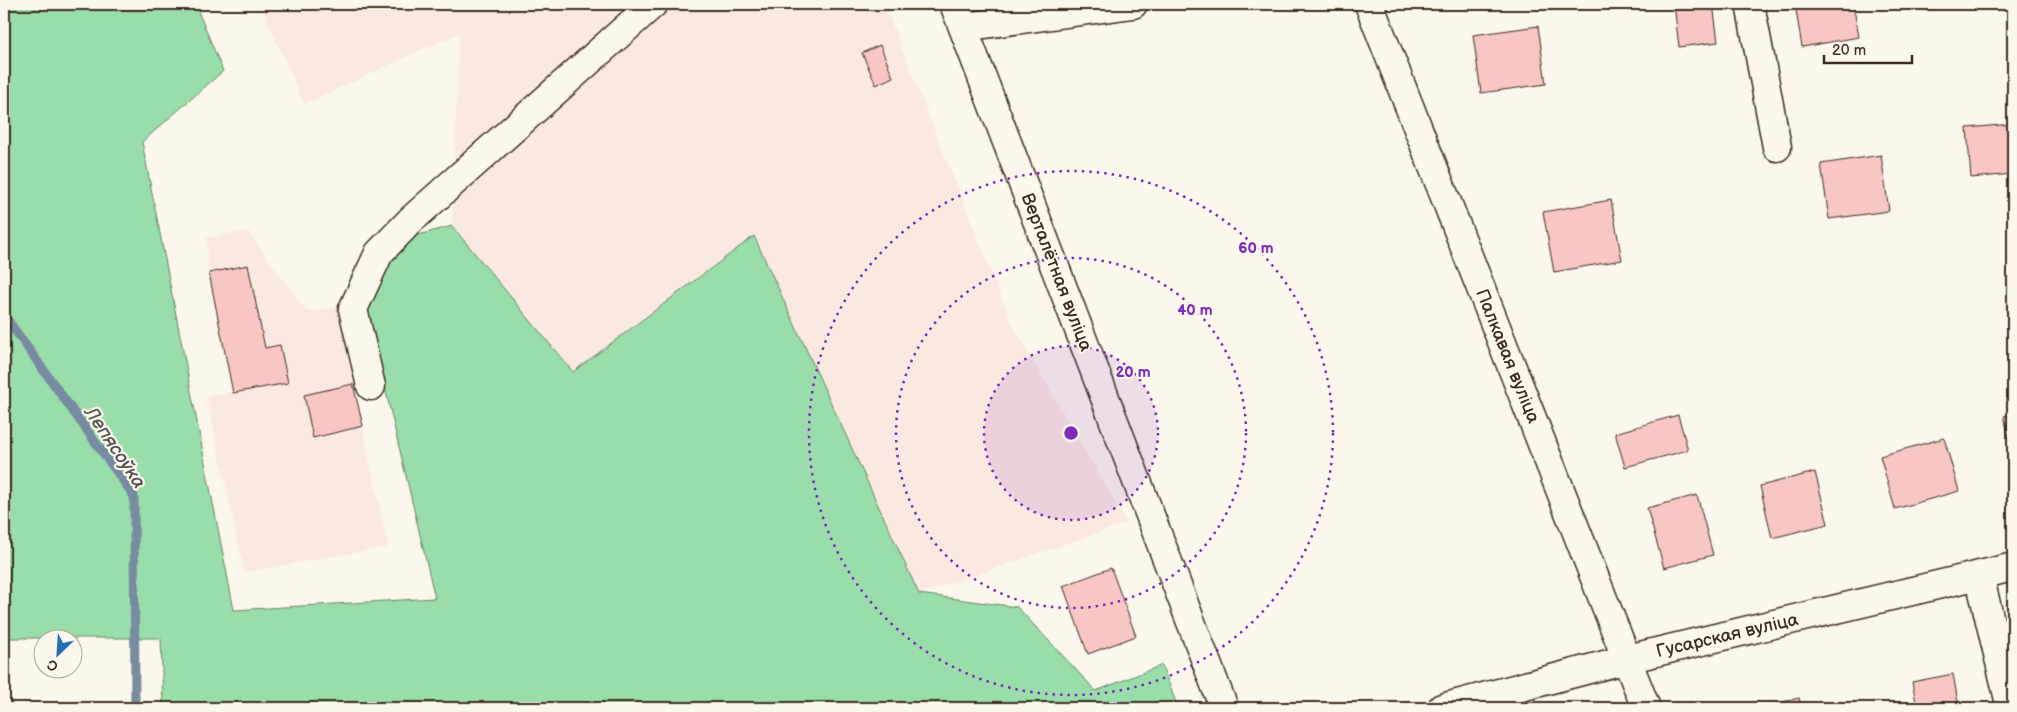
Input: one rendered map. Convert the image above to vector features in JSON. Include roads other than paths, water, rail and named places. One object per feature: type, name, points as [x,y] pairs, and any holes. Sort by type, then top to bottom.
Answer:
[{"type":"street","points":[[371,386],[353,309],[379,253],[411,220],[653,4]]},
{"type":"street","points":[[958,16],[1133,4]]},
{"type":"street","name":"Палкавая вуліца","points":[[1369,4],[1646,708]]},
{"type":"street","points":[[1750,4],[1777,148]]},
{"type":"street","name":"Верталётная вуліца","points":[[958,16],[1224,708]]},
{"type":"street","name":"Гусарская вуліца","points":[[1442,708],[1628,659],[2013,567]]},
{"type":"street","points":[[1979,575],[2011,708]]},
{"type":"waterway","name":"Лепясоўка","points":[[4,315],[134,496],[135,708]]}]
